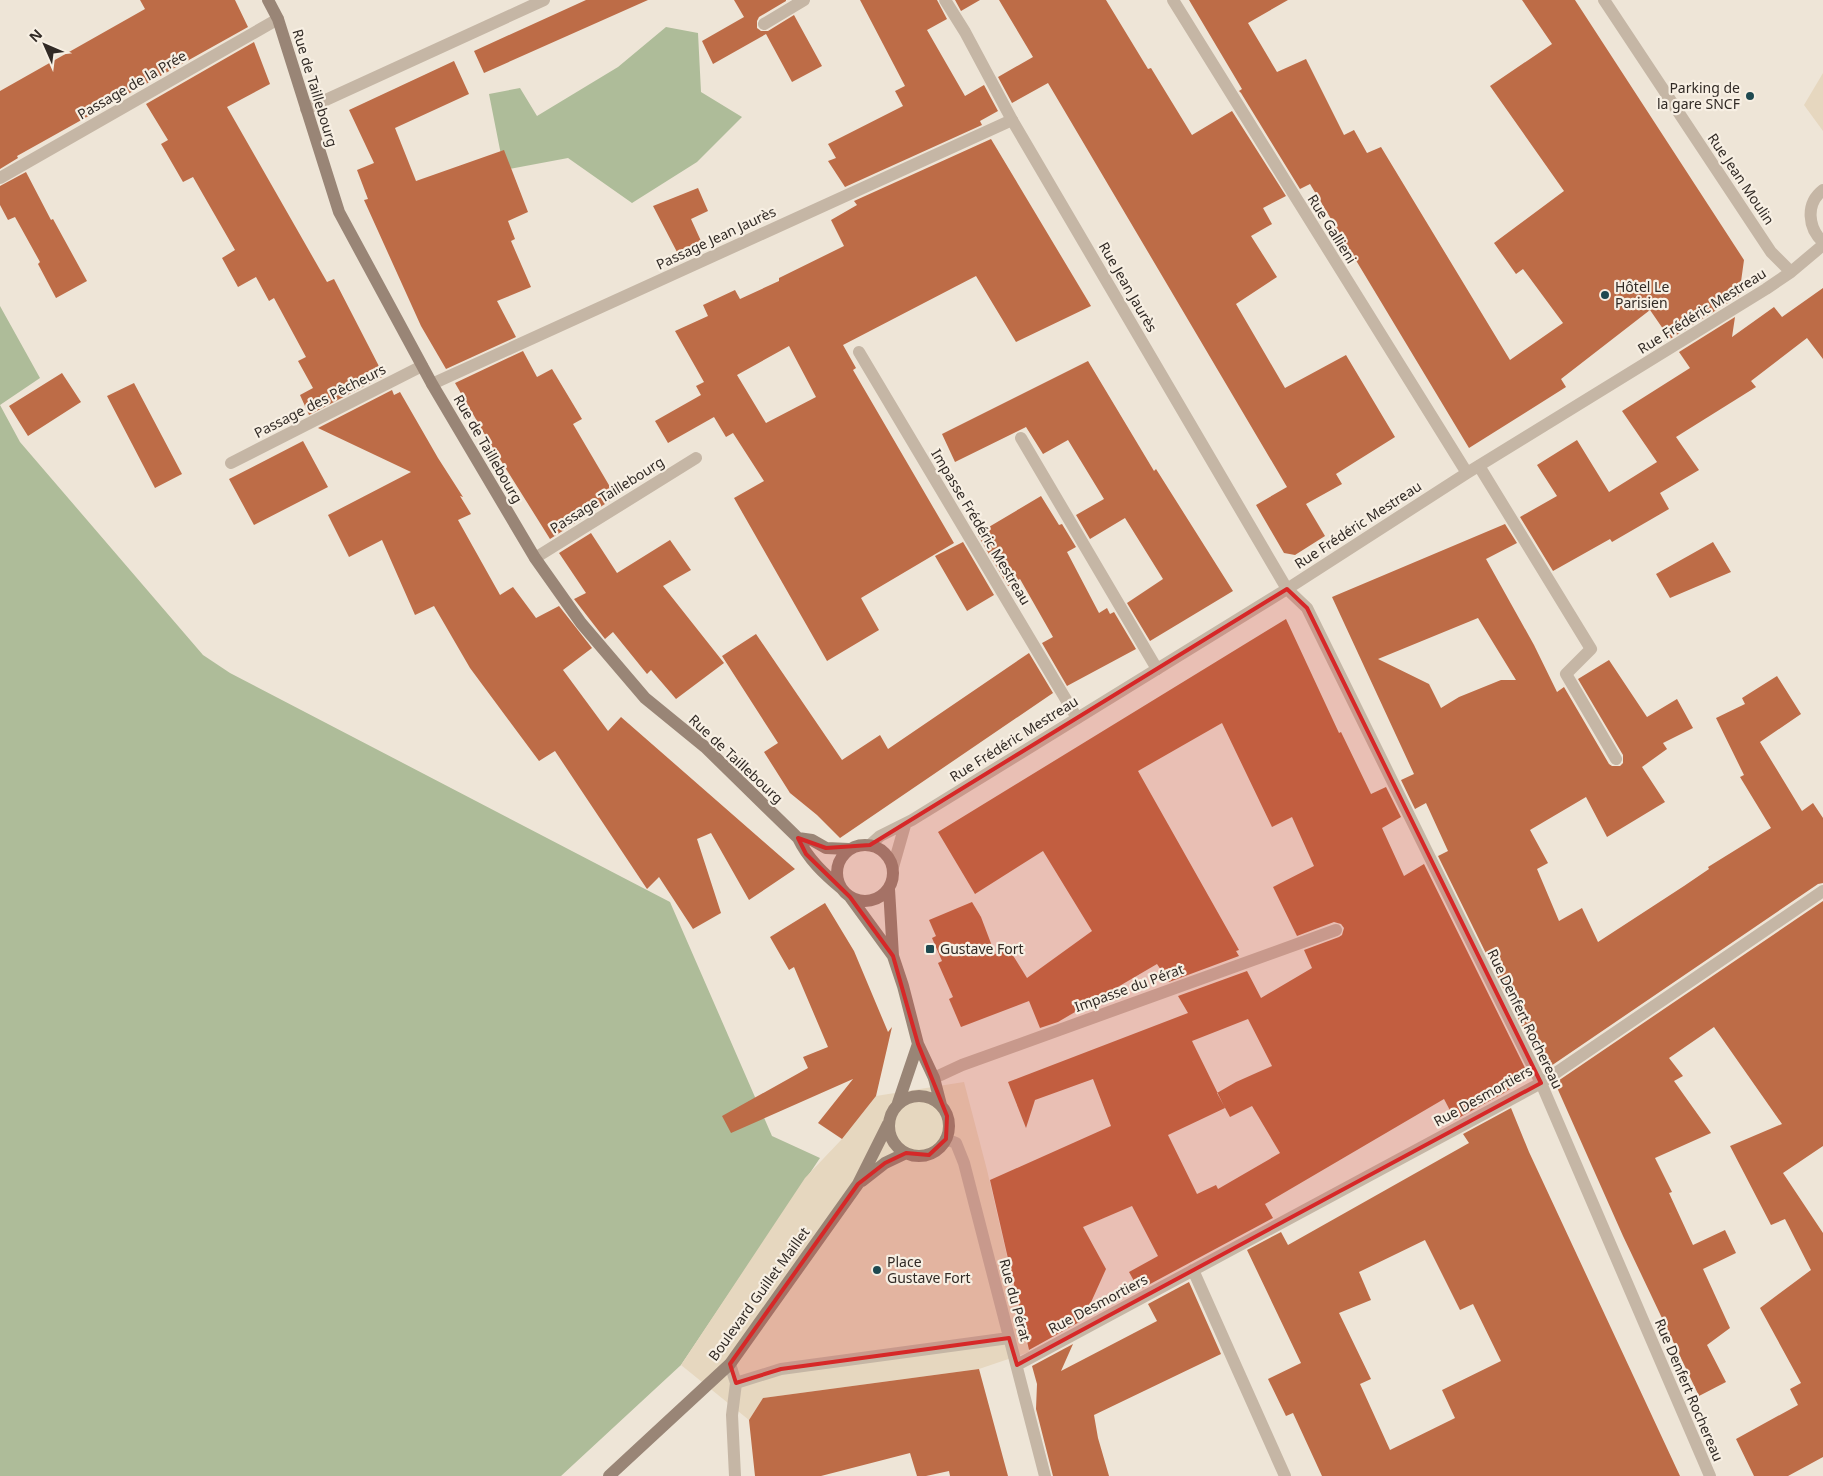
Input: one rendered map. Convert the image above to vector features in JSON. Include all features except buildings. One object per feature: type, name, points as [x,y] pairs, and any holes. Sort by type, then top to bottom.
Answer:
[{"type":"street","name":"Rue de Taillebourg","points":[[268,0],[278,19],[339,212],[432,384],[535,558],[581,623],[645,698],[705,747],[798,838],[806,854],[823,873],[846,893]]},
{"type":"street","points":[[306,109],[544,0]]},
{"type":"street","points":[[764,24],[804,0]]},
{"type":"street","name":"Rue Jean Jaurès","points":[[945,0],[965,32],[1012,120],[1287,589]]},
{"type":"street","name":"Rue Gallieni","points":[[1173,0],[1467,473]]},
{"type":"street","name":"Rue Jean Moulin","points":[[1604,0],[1770,252],[1791,272]]},
{"type":"street","name":"Passage de la Prée","points":[[0,178],[278,19]]},
{"type":"street","name":"Passage Jean Jaurès","points":[[432,384],[1012,120]]},
{"type":"street","points":[[1823,190],[1815,200],[1810,218],[1812,228],[1823,243]]},
{"type":"street","name":"Rue Frédéric Mestreau","points":[[870,845],[880,836],[905,825],[1287,589],[1467,473],[1766,289],[1791,272],[1823,243]]},
{"type":"street","name":"Impasse Frédéric Mestreau","points":[[859,352],[1077,718]]},
{"type":"street","name":"Passage des Pêcheurs","points":[[231,463],[422,366]]},
{"type":"street","points":[[1021,438],[1156,669]]},
{"type":"street","name":"Passage Taillebourg","points":[[535,558],[696,458]]},
{"type":"street","points":[[1479,466],[1591,649],[1566,674],[1616,759]]},
{"type":"street","name":"Rue Denfert Rochereau","points":[[1287,589],[1307,608],[1541,1083],[1710,1476]]},
{"type":"street","points":[[892,956],[889,889],[905,825]]},
{"type":"street","name":"Rue de Taillebourg","points":[[798,838],[812,840],[826,848],[849,849]]},
{"type":"street","points":[[893,867],[889,857],[881,849],[870,845],[860,845],[849,849],[841,857],[837,868],[837,879],[892,956],[903,986],[918,1044],[934,1078],[941,1105],[948,1116],[949,1128],[946,1139],[939,1149],[929,1155],[917,1156],[906,1153],[896,1146],[890,1136],[888,1124],[891,1113],[898,1103],[918,1044]]},
{"type":"street","points":[[846,893],[860,901],[871,901],[881,897],[889,889]]},
{"type":"street","name":"Rue Desmortiers","points":[[1017,1364],[1541,1083],[1823,891]]},
{"type":"street","name":"Impasse du Pérat","points":[[934,1078],[962,1065],[1336,930]]},
{"type":"street","points":[[898,1103],[909,1097],[920,1095],[932,1098],[941,1105]]},
{"type":"street","name":"Boulevard Guillet Maillet","points":[[609,1476],[730,1364],[858,1184],[888,1124]]},
{"type":"street","name":"Rue du Pérat","points":[[946,1139],[956,1143],[964,1163],[1045,1476]]},
{"type":"street","name":"Boulevard Guillet Maillet","points":[[858,1184],[885,1163],[906,1153]]},
{"type":"street","points":[[1193,1270],[1285,1476]]},
{"type":"street","points":[[736,1383],[781,1370],[1009,1338]]},
{"type":"street","points":[[730,1364],[736,1383],[732,1415],[735,1476]]},
{"type":"highlighted area","points":[[1287,589],[1307,608],[1541,1083],[1017,1365],[1009,1338],[781,1369],[736,1383],[730,1364],[858,1184],[885,1163],[906,1153],[929,1155],[946,1139],[947,1116],[918,1044],[893,956],[850,897],[806,854],[798,838],[826,848],[870,845]]},
{"type":"green space","points":[[666,27],[698,33],[701,92],[742,117],[697,162],[632,203],[568,158],[504,170],[489,94],[520,88],[537,116],[618,67]]},
{"type":"green space","points":[[0,306],[40,378],[0,405]]},
{"type":"green space","points":[[0,405],[20,442],[203,655],[230,673],[670,902],[772,1136],[820,1158],[681,1365],[561,1476],[0,1476]]},
{"type":"shaded area","points":[[1823,73],[1823,131],[1804,105]]},
{"type":"shaded area","name":"Place Gustave Fort","points":[[964,1082],[987,1170],[1029,1352],[979,1369],[763,1398],[749,1420],[681,1365],[805,1178],[842,1139],[876,1096]]},
{"type":"place","name":"Parking de la gare SNCF","points":[[1750,96]]},
{"type":"place","name":"Hôtel Le Parisien","points":[[1605,295]]},
{"type":"place","name":"Gustave Fort","points":[[930,949]]},
{"type":"place","name":"Place Gustave Fort","points":[[877,1270]]}]
